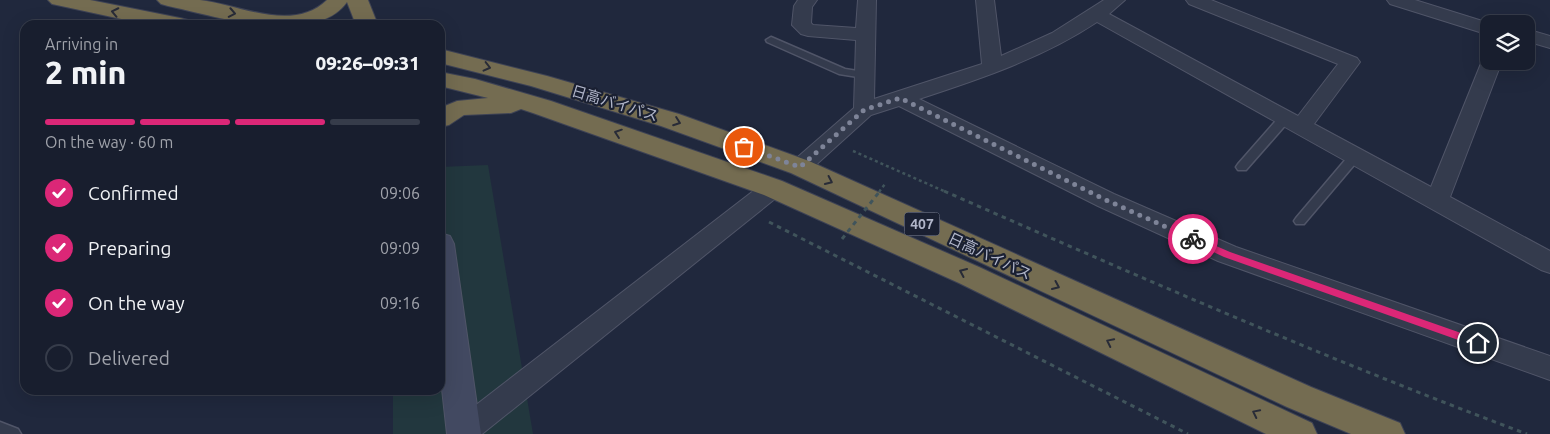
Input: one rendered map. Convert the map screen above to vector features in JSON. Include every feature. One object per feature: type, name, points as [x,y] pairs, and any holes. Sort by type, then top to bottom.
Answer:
[{"type":"highway","points":[[59,0],[156,20]]},
{"type":"highway","points":[[168,0],[267,20]]},
{"type":"highway","points":[[310,20],[332,9],[338,0]]},
{"type":"highway","points":[[357,0],[365,20]]},
{"type":"highway","name":"日高バイパス","points":[[445,57],[539,81],[670,120],[800,167],[1299,397],[1388,434]]},
{"type":"highway","name":"日高バイパス","points":[[445,80],[467,84],[542,107],[773,188],[970,275],[1300,434]]},
{"type":"highway","points":[[445,116],[457,109],[467,107],[497,105],[542,107]]},
{"type":"street","points":[[808,0],[803,6],[801,25],[808,30],[866,36]]},
{"type":"street","points":[[864,110],[867,0]]},
{"type":"street","points":[[985,0],[992,66]]},
{"type":"street","points":[[800,167],[864,110],[1033,50],[1097,15],[1116,0]]},
{"type":"street","points":[[1195,0],[1350,62],[1293,122]]},
{"type":"street","points":[[1396,0],[1480,26]]},
{"type":"street","points":[[1097,15],[1550,263]]},
{"type":"street","points":[[1535,38],[1550,42]]},
{"type":"street","points":[[1437,200],[1488,70]]},
{"type":"street","points":[[900,98],[1106,200],[1227,254],[1550,368]]},
{"type":"street","points":[[464,432],[773,188]]},
{"type":"street","points":[[445,283],[464,432]]},
{"type":"lane","points":[[771,40],[842,72],[864,75]]},
{"type":"lane","points":[[1242,167],[1293,122]]},
{"type":"lane","points":[[1300,220],[1356,156]]},
{"type":"lane","points":[[0,429],[13,434]]},
{"type":"path","points":[[830,141],[1154,284],[1425,397],[1527,434]]},
{"type":"path","points":[[842,239],[885,184]]},
{"type":"path","points":[[746,210],[1188,434]]},
{"type":"shaded area","points":[[488,165],[533,434],[393,434],[393,395],[445,395],[445,167]]},
{"type":"way so far","points":[[744,147],[800,167],[864,110],[900,98],[1106,200],[1193,239]]},
{"type":"route","points":[[1193,239],[1227,254],[1478,343]]}]
